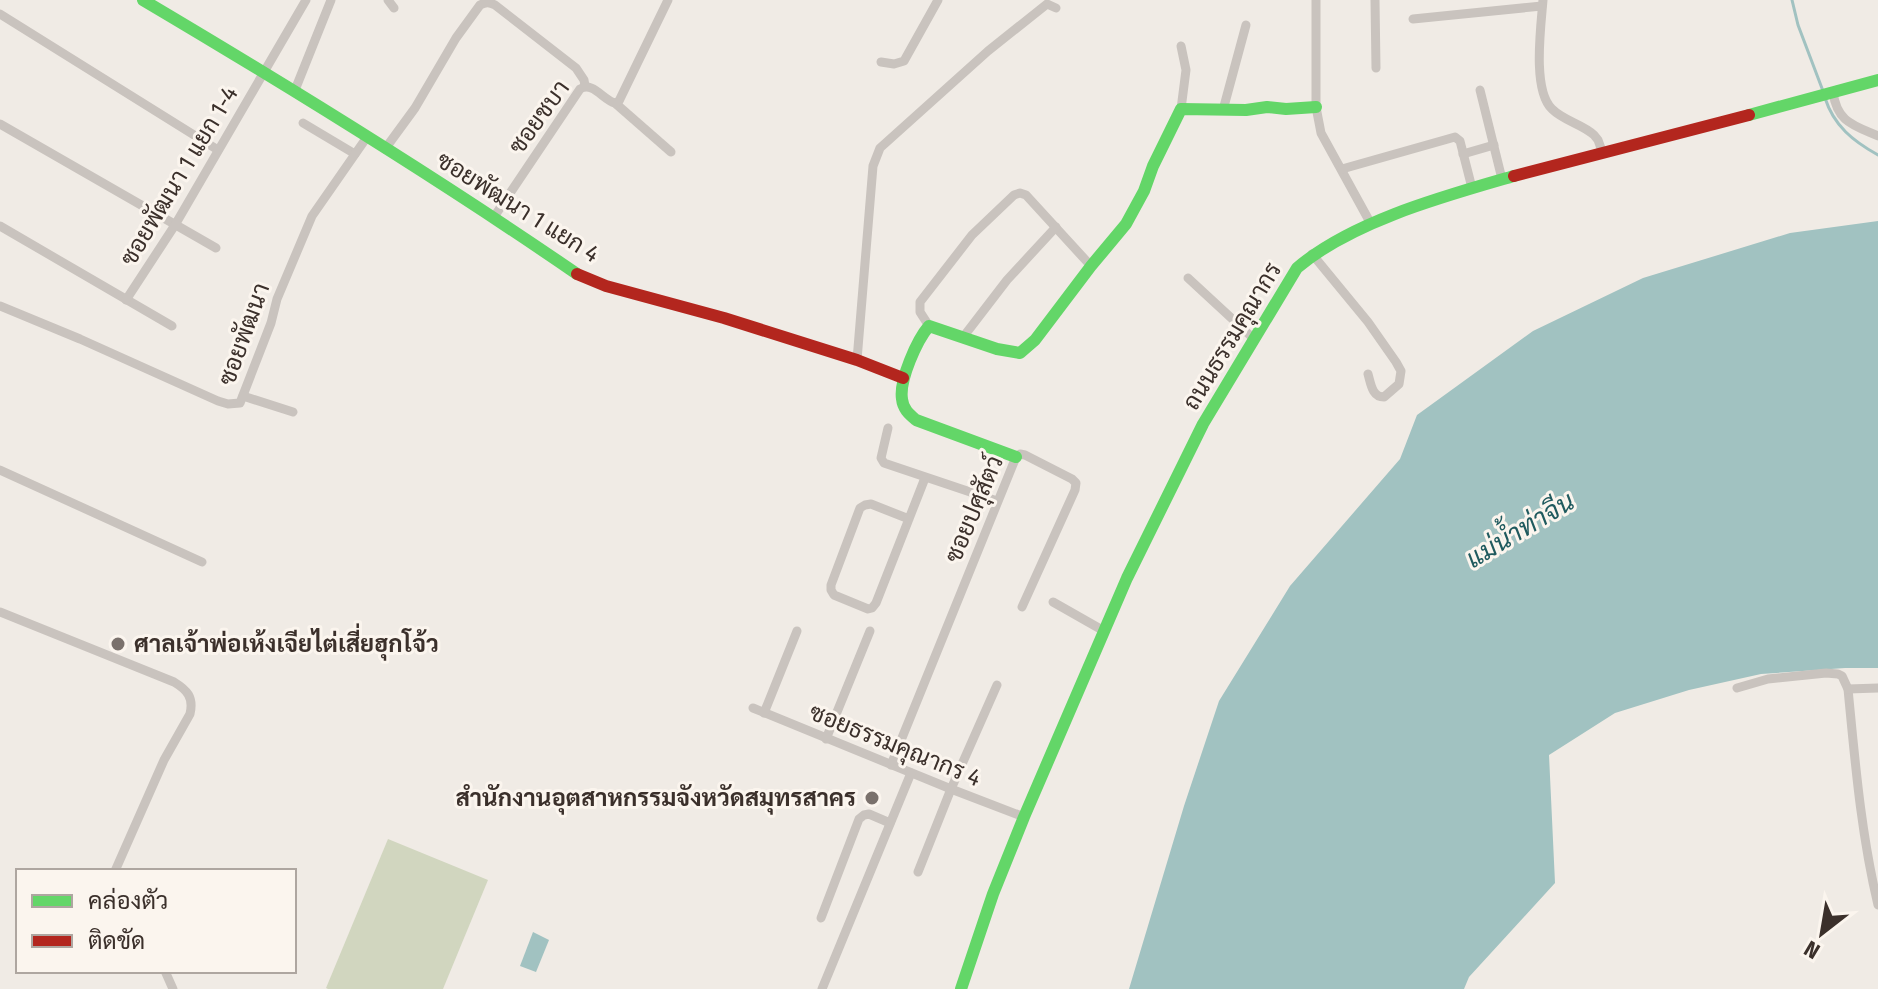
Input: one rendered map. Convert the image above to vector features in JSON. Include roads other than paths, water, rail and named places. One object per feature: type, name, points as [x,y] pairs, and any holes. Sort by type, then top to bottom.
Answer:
[{"type":"street","name":"ซอยพัฒนา 1 แยก 4","points":[[143,0],[295,90],[494,217],[569,269],[594,281],[724,318],[857,360],[903,378]]},
{"type":"street","name":"ซอยพัฒนา 1 แยก 1-4","points":[[126,300],[175,225],[306,0]]},
{"type":"street","points":[[295,90],[331,0]]},
{"type":"street","points":[[615,103],[622,97],[668,0]]},
{"type":"street","points":[[881,62],[894,64],[904,61],[938,0]]},
{"type":"street","points":[[1316,0],[1316,107],[1321,133],[1371,224]]},
{"type":"street","points":[[1375,0],[1376,68]]},
{"type":"street","points":[[385,149],[415,108],[456,38],[484,3],[495,5],[576,68],[585,86]]},
{"type":"street","points":[[1413,19],[1542,3],[1541,85],[1545,99],[1553,110],[1594,135],[1602,151]]},
{"type":"street","points":[[857,360],[873,166],[880,148],[988,51],[1047,4],[1056,8]]},
{"type":"street","points":[[0,14],[218,150]]},
{"type":"street","points":[[1223,110],[1246,25]]},
{"type":"street","points":[[1091,266],[1026,195],[1020,193],[1014,195],[972,235],[920,302],[920,312],[929,326],[1008,352],[1020,353],[1035,340],[1126,224],[1144,191],[1181,109],[1186,70],[1181,46]]},
{"type":"street","name":"ถนนธรรมคุณากร","points":[[961,989],[993,894],[1024,817],[1127,578],[1203,424],[1297,268],[1333,240],[1472,188],[1878,80]]},
{"type":"street","name":"ซอยชบา","points":[[494,217],[585,86],[615,103],[671,152]]},
{"type":"street","points":[[1480,90],[1502,179]]},
{"type":"street","points":[[1831,92],[1844,119],[1878,136]]},
{"type":"street","points":[[1181,109],[1316,107]]},
{"type":"street","points":[[303,123],[355,154]]},
{"type":"street","points":[[0,124],[216,248]]},
{"type":"street","name":"ซอยพัฒนา","points":[[0,306],[218,401],[240,403],[277,299],[312,216],[367,137]]},
{"type":"street","points":[[1342,169],[1455,137],[1460,141],[1472,188]]},
{"type":"street","points":[[1463,154],[1494,145]]},
{"type":"street","points":[[0,226],[172,326]]},
{"type":"street","points":[[964,336],[1007,280],[1056,227]]},
{"type":"street","points":[[1312,254],[1368,322],[1401,371],[1399,384],[1384,397],[1375,394],[1368,374]]},
{"type":"street","points":[[1188,278],[1254,339]]},
{"type":"street","points":[[929,326],[923,332],[903,378],[903,408],[916,420],[1016,457]]},
{"type":"street","points":[[243,396],[293,412]]},
{"type":"street","points":[[888,428],[881,458],[884,463],[997,501]]},
{"type":"street","name":"ซอยปศุสัตว์","points":[[891,765],[997,501],[1020,454],[1076,483],[1022,607]]},
{"type":"street","points":[[0,470],[202,562]]},
{"type":"street","points":[[909,519],[871,504],[860,508],[831,585],[834,595],[868,609],[876,603],[909,519],[925,478]]},
{"type":"street","points":[[1053,602],[1104,631]]},
{"type":"street","points":[[0,612],[174,682],[190,696],[190,714],[164,760],[116,869]]},
{"type":"street","points":[[764,713],[797,631]]},
{"type":"street","points":[[826,739],[870,631]]},
{"type":"street","points":[[1737,688],[1768,679],[1826,673],[1842,676],[1848,689],[1856,774],[1869,866],[1878,905]]},
{"type":"street","points":[[918,872],[997,685]]},
{"type":"street","points":[[1848,689],[1878,688]]},
{"type":"street","name":"ซอยธรรมคุณากร 4","points":[[753,708],[1024,817]]},
{"type":"street","points":[[822,989],[911,773]]},
{"type":"street","points":[[821,918],[859,819],[869,814],[890,823]]},
{"type":"water","name":"แม่น้ำท่าจีน","points":[[1878,221],[1878,668],[1761,674],[1689,690],[1615,713],[1549,755],[1555,883],[1469,977],[1464,989],[1129,989],[1219,701],[1290,586],[1400,459],[1417,415],[1533,331],[1643,278],[1790,233]]},
{"type":"water","points":[[533,932],[549,940],[536,972],[520,966]]},
{"type":"waterway","points":[[1792,0],[1823,91]]},
{"type":"waterway","points":[[1825,98],[1846,132],[1878,155]]},
{"type":"place","name":"ศาลเจ้าพ่อเห้งเจียไต่เสี่ยฮุกโจ้ว","points":[[118,644]]},
{"type":"place","name":"สำนักงานอุตสาหกรรมจังหวัดสมุทรสาคร","points":[[872,798]]}]
